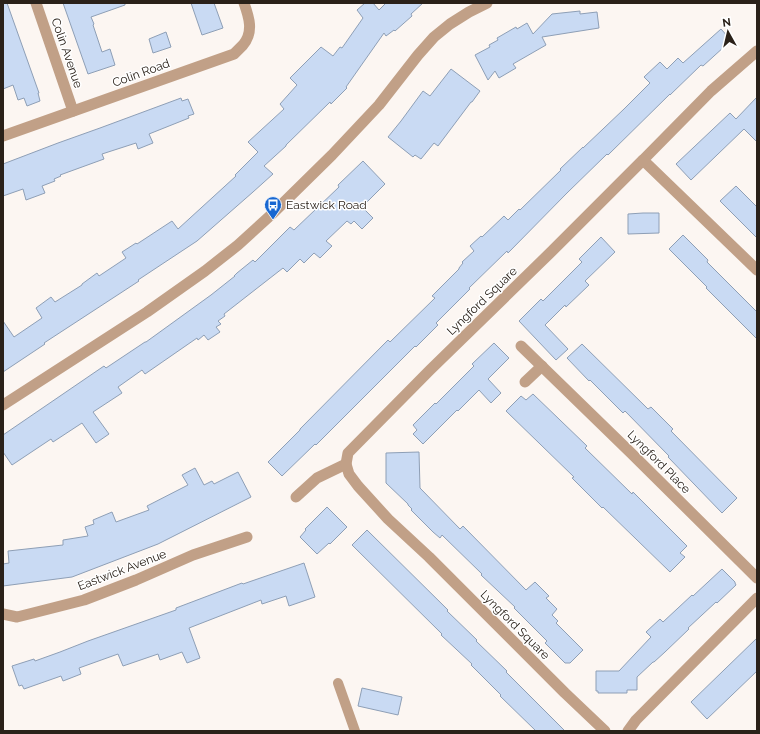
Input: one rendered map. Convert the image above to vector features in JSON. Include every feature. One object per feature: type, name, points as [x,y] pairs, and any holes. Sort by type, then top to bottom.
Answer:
[{"type":"street","name":"Colin Avenue","points":[[36,3],[73,111]]},
{"type":"street","name":"Colin Road","points":[[3,136],[234,54],[244,44],[249,32],[249,18],[244,3]]},
{"type":"street","points":[[3,405],[147,312],[205,271],[238,245],[332,155],[379,105],[434,37],[450,24],[487,3]]},
{"type":"street","name":"Lyngford Square","points":[[605,731],[564,693],[388,519],[349,474],[346,464],[348,453],[711,91],[757,51]]},
{"type":"street","points":[[643,160],[757,270]]},
{"type":"street","name":"Lyngford Place","points":[[521,346],[757,578]]},
{"type":"street","points":[[525,382],[542,366]]},
{"type":"street","points":[[296,498],[317,478],[346,464]]},
{"type":"street","name":"Eastwick Avenue","points":[[3,614],[17,616],[29,614],[84,600],[136,580],[193,555],[247,537]]},
{"type":"street","points":[[628,731],[636,720],[757,598]]},
{"type":"lane","points":[[338,683],[355,731]]},
{"type":"building","points":[[3,3],[7,3],[39,93],[40,101],[27,106],[24,98],[18,100],[13,85],[3,89]]},
{"type":"building","points":[[63,3],[125,3],[125,5],[91,17],[102,52],[110,49],[115,65],[88,74]]},
{"type":"building","points":[[191,3],[214,3],[223,28],[202,35]]},
{"type":"building","points":[[365,3],[373,3],[379,10],[386,3],[423,3],[411,14],[412,16],[395,31],[394,30],[386,36],[384,33],[346,87],[347,88],[331,104],[330,102],[264,166],[273,174],[253,192],[197,241],[3,372],[3,321],[14,337],[42,318],[36,308],[51,297],[55,302],[82,285],[97,273],[99,276],[126,258],[122,252],[172,221],[178,229],[236,176],[235,175],[258,152],[248,142],[284,109],[280,104],[297,85],[290,78],[321,47],[333,56],[340,47],[342,48],[363,18],[357,10]]},
{"type":"building","points":[[580,11],[580,14],[597,12],[599,28],[542,37],[546,45],[513,64],[516,68],[499,78],[495,71],[488,80],[475,55],[490,47],[489,45],[498,40],[497,38],[516,27],[517,29],[527,23],[533,34],[552,14]]},
{"type":"building","points":[[721,29],[729,38],[723,44],[725,46],[703,66],[701,65],[670,94],[567,193],[508,253],[507,251],[469,288],[470,289],[436,323],[438,325],[316,445],[315,444],[282,476],[268,462],[388,340],[390,342],[435,298],[432,296],[459,269],[463,263],[462,262],[474,251],[470,246],[504,216],[508,220],[519,209],[520,210],[561,170],[560,169],[650,83],[644,77],[660,62],[667,69],[678,58],[683,63]]},
{"type":"building","points":[[166,32],[171,47],[153,53],[149,39]]},
{"type":"building","points":[[451,69],[480,91],[438,146],[434,143],[421,159],[415,155],[413,157],[388,137],[423,91],[430,96]]},
{"type":"building","points":[[757,97],[757,142],[744,129],[691,180],[676,164],[730,113],[736,119]]},
{"type":"building","points":[[181,98],[182,101],[188,99],[194,114],[188,116],[189,118],[149,134],[153,143],[138,149],[136,143],[102,154],[104,159],[60,175],[61,176],[54,179],[55,181],[42,186],[45,193],[26,200],[23,189],[3,196],[3,164]]},
{"type":"building","points":[[363,161],[385,184],[362,207],[373,218],[362,229],[354,221],[351,224],[347,221],[326,241],[332,246],[320,258],[314,253],[304,263],[300,259],[287,272],[283,268],[224,314],[225,316],[218,321],[221,324],[216,327],[220,332],[208,340],[204,335],[198,340],[197,338],[145,374],[142,370],[118,387],[122,393],[93,412],[109,434],[96,443],[82,423],[53,442],[51,439],[12,465],[3,452],[3,435],[104,366],[106,368],[146,342],[211,295],[253,260],[255,262],[290,227],[294,230],[339,187],[338,185]]},
{"type":"building","points":[[736,186],[757,207],[757,238],[720,201]]},
{"type":"building","points":[[659,213],[659,233],[628,234],[628,214]]},
{"type":"building","points":[[683,235],[708,260],[707,262],[757,312],[757,339],[669,249]]},
{"type":"building","points":[[601,237],[615,252],[585,281],[589,285],[566,307],[565,305],[545,325],[568,349],[556,360],[519,321],[541,299],[543,301],[582,262],[579,259]]},
{"type":"building","points":[[494,343],[509,358],[488,379],[501,393],[491,403],[479,390],[423,444],[413,434],[417,430],[413,425],[474,366],[472,364]]},
{"type":"building","points":[[582,344],[648,409],[651,407],[673,429],[671,431],[737,498],[722,513],[625,411],[623,413],[567,358]]},
{"type":"building","points":[[533,394],[587,446],[585,448],[632,494],[633,492],[687,546],[680,553],[685,557],[670,572],[603,507],[602,508],[572,478],[574,477],[506,411],[521,396],[526,400]]},
{"type":"building","points":[[419,452],[420,488],[460,529],[463,526],[526,590],[535,582],[549,596],[546,598],[557,609],[552,615],[558,621],[556,623],[583,650],[570,663],[565,663],[545,643],[547,641],[514,608],[515,607],[442,535],[440,538],[433,532],[411,510],[412,509],[408,504],[386,483],[386,453]]},
{"type":"building","points":[[195,468],[204,485],[212,481],[214,484],[238,472],[251,497],[158,544],[72,577],[3,586],[3,564],[9,563],[8,551],[63,545],[63,540],[88,536],[85,527],[94,524],[93,520],[112,512],[116,522],[149,510],[147,506],[188,485],[182,475]]},
{"type":"building","points":[[327,507],[347,527],[330,544],[329,543],[317,554],[300,537],[306,530],[305,529]]},
{"type":"building","points":[[367,530],[448,610],[447,611],[477,640],[476,641],[565,731],[536,731],[500,696],[501,695],[471,665],[472,664],[441,635],[442,634],[352,545]]},
{"type":"building","points":[[304,563],[315,597],[289,606],[286,596],[262,604],[261,600],[189,628],[200,658],[187,663],[182,652],[160,660],[158,654],[123,666],[118,654],[79,668],[81,674],[63,681],[61,676],[24,689],[22,685],[19,686],[12,666],[34,659],[35,661],[176,610],[176,608],[242,583],[243,584]]},
{"type":"building","points":[[722,569],[735,582],[736,585],[637,677],[637,690],[627,690],[627,693],[598,693],[598,691],[596,691],[596,671],[619,671],[651,637],[646,632],[660,619],[663,622]]},
{"type":"building","points":[[757,638],[757,671],[707,719],[691,702]]},
{"type":"building","points":[[362,688],[402,697],[398,715],[358,706]]},
{"type":"place","name":"Eastwick Road","points":[[273,220]]}]
